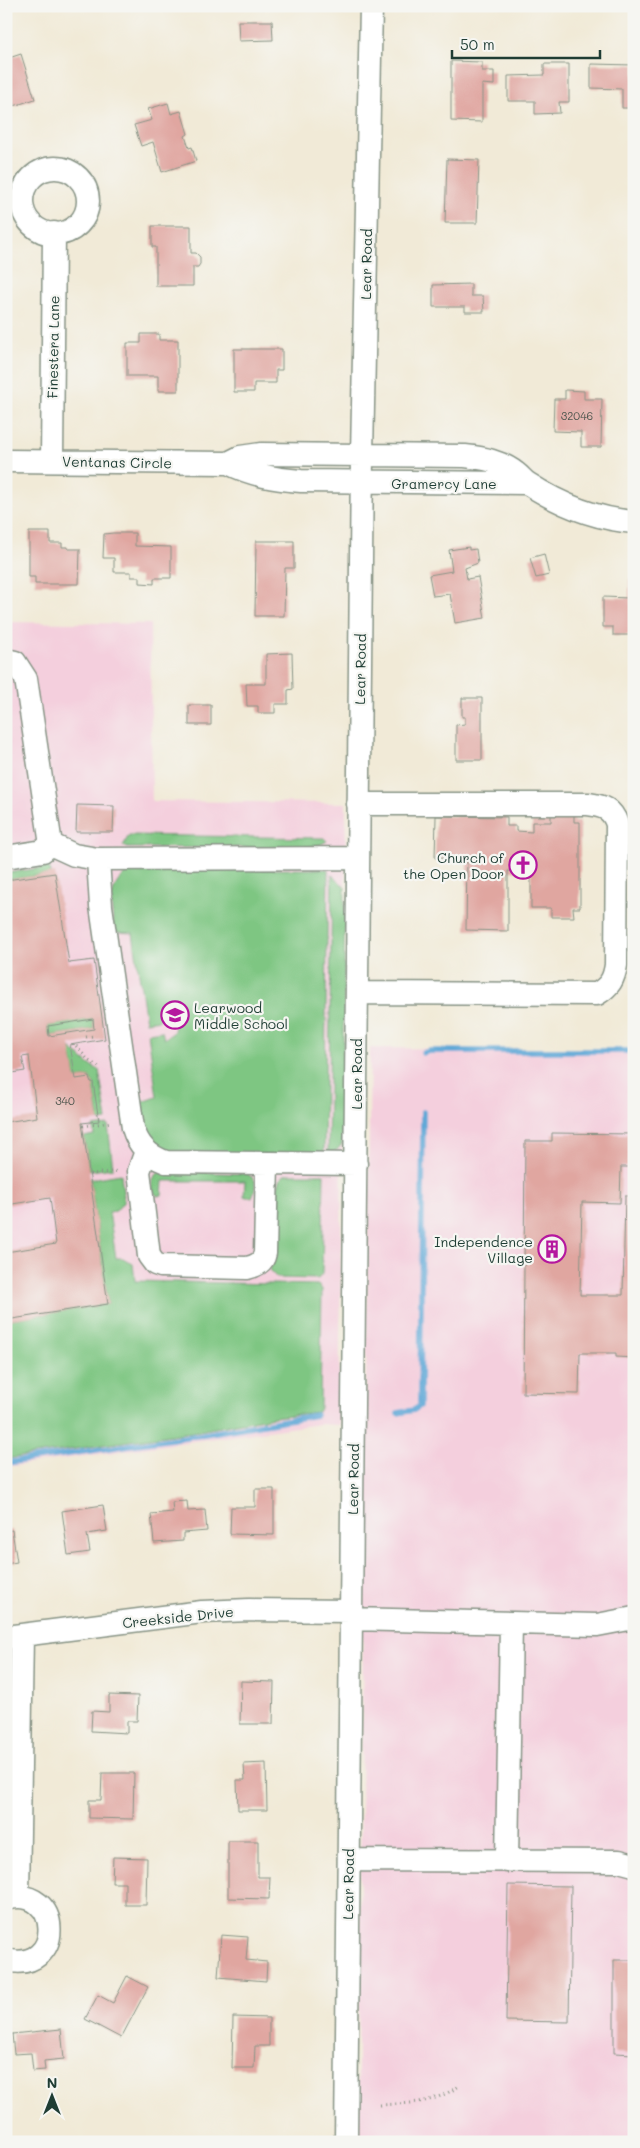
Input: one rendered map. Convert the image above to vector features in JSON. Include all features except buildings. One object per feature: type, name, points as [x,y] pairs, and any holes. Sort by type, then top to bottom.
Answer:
[{"type":"street","name":"Lear Road","points":[[346,2142],[362,455],[371,6]]},
{"type":"street","name":"Finestera Lane","points":[[52,462],[54,233]]},
{"type":"street","name":"Ventanas Circle","points":[[228,464],[240,457],[261,454],[362,455]]},
{"type":"street","name":"Gramercy Lane","points":[[362,455],[465,456],[485,458],[502,464],[526,483],[583,512],[613,520],[634,522]]},
{"type":"street","name":"Ventanas Circle","points":[[6,461],[228,464],[246,473],[269,478],[300,481],[362,482]]},
{"type":"street","name":"Gramercy Lane","points":[[362,482],[526,483]]},
{"type":"street","points":[[6,660],[15,662],[26,678],[50,844]]},
{"type":"street","points":[[357,993],[597,994],[608,987],[615,976],[616,965],[617,824],[614,814],[604,806],[588,804],[358,804]]},
{"type":"street","points":[[6,857],[43,851],[50,844]]},
{"type":"street","points":[[50,844],[74,855],[98,859],[358,858]]},
{"type":"street","points":[[98,859],[101,906],[133,1128],[139,1142],[146,1151],[166,1162],[356,1164]]},
{"type":"street","points":[[146,1151],[139,1171],[149,1256],[154,1264],[161,1266],[247,1268],[262,1261],[265,1253],[267,1163]]},
{"type":"street","name":"Creekside Drive","points":[[14,1636],[202,1612],[249,1610],[511,1623],[597,1625],[634,1618]]},
{"type":"street","points":[[507,1861],[511,1623]]},
{"type":"street","points":[[6,1960],[21,1962],[36,1956],[44,1948],[50,1934],[49,1918],[42,1908],[33,1901],[12,1898],[14,1636]]},
{"type":"street","points":[[349,1860],[618,1861],[634,1865]]},
{"type":"path","points":[[86,1037],[94,1036]]},
{"type":"path","points":[[76,1046],[89,1061],[99,1067]]},
{"type":"path","points":[[82,1126],[112,1122]]},
{"type":"path","points":[[90,1174],[119,1171]]},
{"type":"path","points":[[380,2105],[428,2102],[444,2096],[459,2086]]},
{"type":"shaded area","name":"Learwood Middle School","points":[[6,622],[150,624],[152,801],[346,803],[339,1425],[319,1424],[6,1467]]},
{"type":"shaded area","points":[[370,1048],[634,1050],[634,2142],[357,2142]]},
{"type":"green space","points":[[129,835],[324,838],[327,841],[320,845],[306,847],[128,848],[123,846]]},
{"type":"green space","points":[[49,867],[50,874],[6,880],[6,873]]},
{"type":"green space","points":[[328,869],[324,1155],[172,1153],[163,1149],[147,1134],[140,1103],[157,1097],[148,1033],[162,1031],[164,1039],[173,1033],[175,1025],[173,1018],[164,1012],[159,1012],[160,1020],[146,1022],[133,933],[115,932],[112,897],[118,882],[132,870]]},
{"type":"green space","points":[[332,875],[345,887],[342,1144],[337,1150],[328,1154]]},
{"type":"green space","points":[[93,1019],[94,1029],[49,1036],[48,1026]]},
{"type":"green space","points":[[70,1048],[99,1070],[107,1120],[99,1121],[93,1082],[91,1082],[89,1077],[76,1079]]},
{"type":"green space","points":[[108,1125],[113,1168],[89,1171],[84,1137],[94,1135],[93,1127]]},
{"type":"green space","points":[[163,1171],[248,1174],[255,1180],[255,1189],[252,1197],[246,1197],[244,1196],[245,1181],[163,1181],[162,1195],[157,1196],[152,1189],[152,1182],[156,1175]]},
{"type":"green space","points":[[121,1174],[124,1201],[116,1211],[109,1212],[116,1258],[123,1258],[133,1264],[135,1281],[318,1285],[322,1289],[320,1408],[318,1412],[274,1417],[199,1431],[6,1459],[6,1320],[108,1304],[90,1179]]},
{"type":"green space","points":[[286,1174],[324,1174],[322,1274],[318,1279],[277,1278],[269,1270],[274,1262],[278,1241],[278,1186],[281,1178]]},
{"type":"waterway","points":[[423,1053],[429,1051],[634,1051]]},
{"type":"waterway","points":[[398,1413],[414,1410],[420,1406],[423,1112]]},
{"type":"waterway","points":[[6,1463],[199,1435],[316,1415]]},
{"type":"place","name":"Church of the Open Door","points":[[523,865]]},
{"type":"place","name":"Learwood Middle School","points":[[175,1015]]},
{"type":"place","name":"Independence Village","points":[[552,1249]]}]
